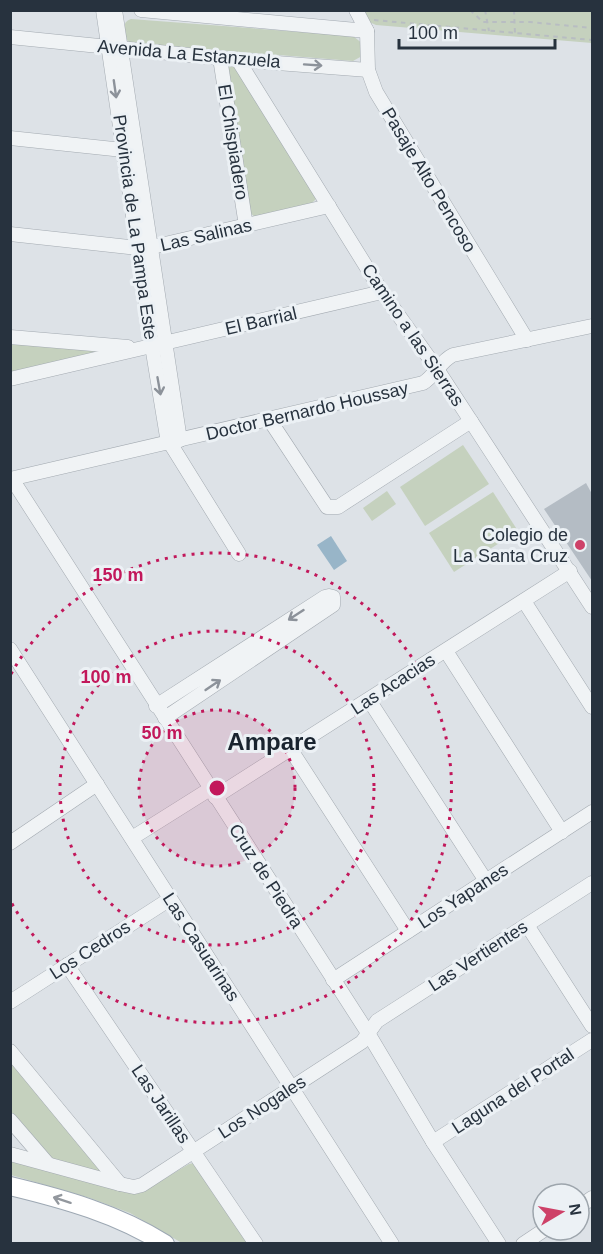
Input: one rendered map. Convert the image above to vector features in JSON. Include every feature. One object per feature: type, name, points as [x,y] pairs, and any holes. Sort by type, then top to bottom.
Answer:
[{"type":"main road","points":[[10,1186],[95,1210],[126,1222],[165,1244]]},
{"type":"street","name":"Provincia de La Pampa Este","points":[[103,10],[114,47],[145,247],[152,346],[173,442],[239,554]]},
{"type":"street","name":"Provincia de La Pampa Este","points":[[115,10],[114,47],[123,150],[145,247]]},
{"type":"street","points":[[141,10],[364,19]]},
{"type":"street","name":"Pasaje Alto Pencoso","points":[[364,19],[368,70],[376,92],[527,340]]},
{"type":"street","name":"Avenida La Estanzuela","points":[[10,37],[238,60],[368,70]]},
{"type":"street","name":"El Chispiadero","points":[[220,58],[246,226]]},
{"type":"street","name":"Camino a las Sierras","points":[[238,60],[382,292],[437,369],[592,607]]},
{"type":"street","points":[[10,138],[123,150]]},
{"type":"street","name":"Las Salinas","points":[[10,234],[145,247],[329,206]]},
{"type":"street","name":"El Barrial","points":[[10,379],[382,292]]},
{"type":"street","name":"Doctor Bernardo Houssay","points":[[11,479],[423,383],[430,379],[437,369],[453,355],[592,326]]},
{"type":"street","name":"El Barrial","points":[[10,337],[152,346]]},
{"type":"street","points":[[269,419],[327,507],[338,507],[471,421]]},
{"type":"street","name":"Cruz de Piedra","points":[[11,479],[368,1033],[433,1142],[499,1244]]},
{"type":"street","name":"Las Acacias","points":[[132,838],[291,750],[570,572]]},
{"type":"street","points":[[156,706],[325,597],[333,597],[333,605],[165,718]]},
{"type":"street","points":[[524,601],[592,707]]},
{"type":"street","name":"Las Casuarinas","points":[[10,649],[392,1244]]},
{"type":"street","points":[[446,651],[561,832]]},
{"type":"street","points":[[369,700],[486,881]]},
{"type":"street","points":[[291,750],[408,931]]},
{"type":"street","points":[[10,843],[97,784]]},
{"type":"street","name":"Los Yapanes","points":[[333,981],[592,812]]},
{"type":"street","name":"Las Vertientes","points":[[368,1033],[376,1021],[592,883]]},
{"type":"street","name":"Los Cedros","points":[[10,1002],[170,899]]},
{"type":"street","points":[[526,925],[592,1026]]},
{"type":"street","name":"Las Jarillas","points":[[67,965],[256,1244]]},
{"type":"street","name":"Los Nogales","points":[[120,1184],[134,1187],[142,1185],[362,1042],[368,1033]]},
{"type":"street","name":"Laguna del Portal","points":[[433,1142],[592,1040]]},
{"type":"street","points":[[10,1052],[120,1184]]},
{"type":"street","points":[[10,1120],[48,1164]]},
{"type":"street","points":[[10,1154],[120,1184]]},
{"type":"path","points":[[471,10],[483,22],[530,22],[592,28]]},
{"type":"path","points":[[485,10],[489,31]]},
{"type":"path","points":[[514,10],[515,33]]},
{"type":"path","points":[[364,19],[592,40]]},
{"type":"green space","points":[[362,11],[592,11],[592,43],[376,25],[367,21]]},
{"type":"green space","points":[[131,19],[353,36],[363,44],[362,56],[353,61],[130,43],[126,39],[124,27]]},
{"type":"green space","points":[[227,67],[234,67],[315,191],[317,198],[311,204],[255,217],[250,213]]},
{"type":"green space","points":[[10,341],[96,349],[99,352],[11,374]]},
{"type":"green space","points":[[463,445],[489,484],[425,526],[400,487]]},
{"type":"green space","points":[[387,491],[396,504],[372,521],[363,508]]},
{"type":"green space","points":[[493,492],[518,531],[454,572],[429,533]]},
{"type":"green space","points":[[10,1057],[102,1168],[99,1172],[50,1159],[11,1112]]},
{"type":"green space","points":[[10,1159],[132,1193],[140,1193],[194,1163],[250,1243],[182,1243],[130,1213],[90,1198],[11,1175]]},
{"type":"water","points":[[331,536],[347,561],[334,570],[317,545]]},
{"type":"building","name":"Colegio de La Santa Cruz","points":[[586,483],[592,494],[592,581],[544,509]]},
{"type":"place","name":"Colegio de La Santa Cruz","points":[[580,545]]},
{"type":"district","name":"Ampare","points":[[272,742]]}]
